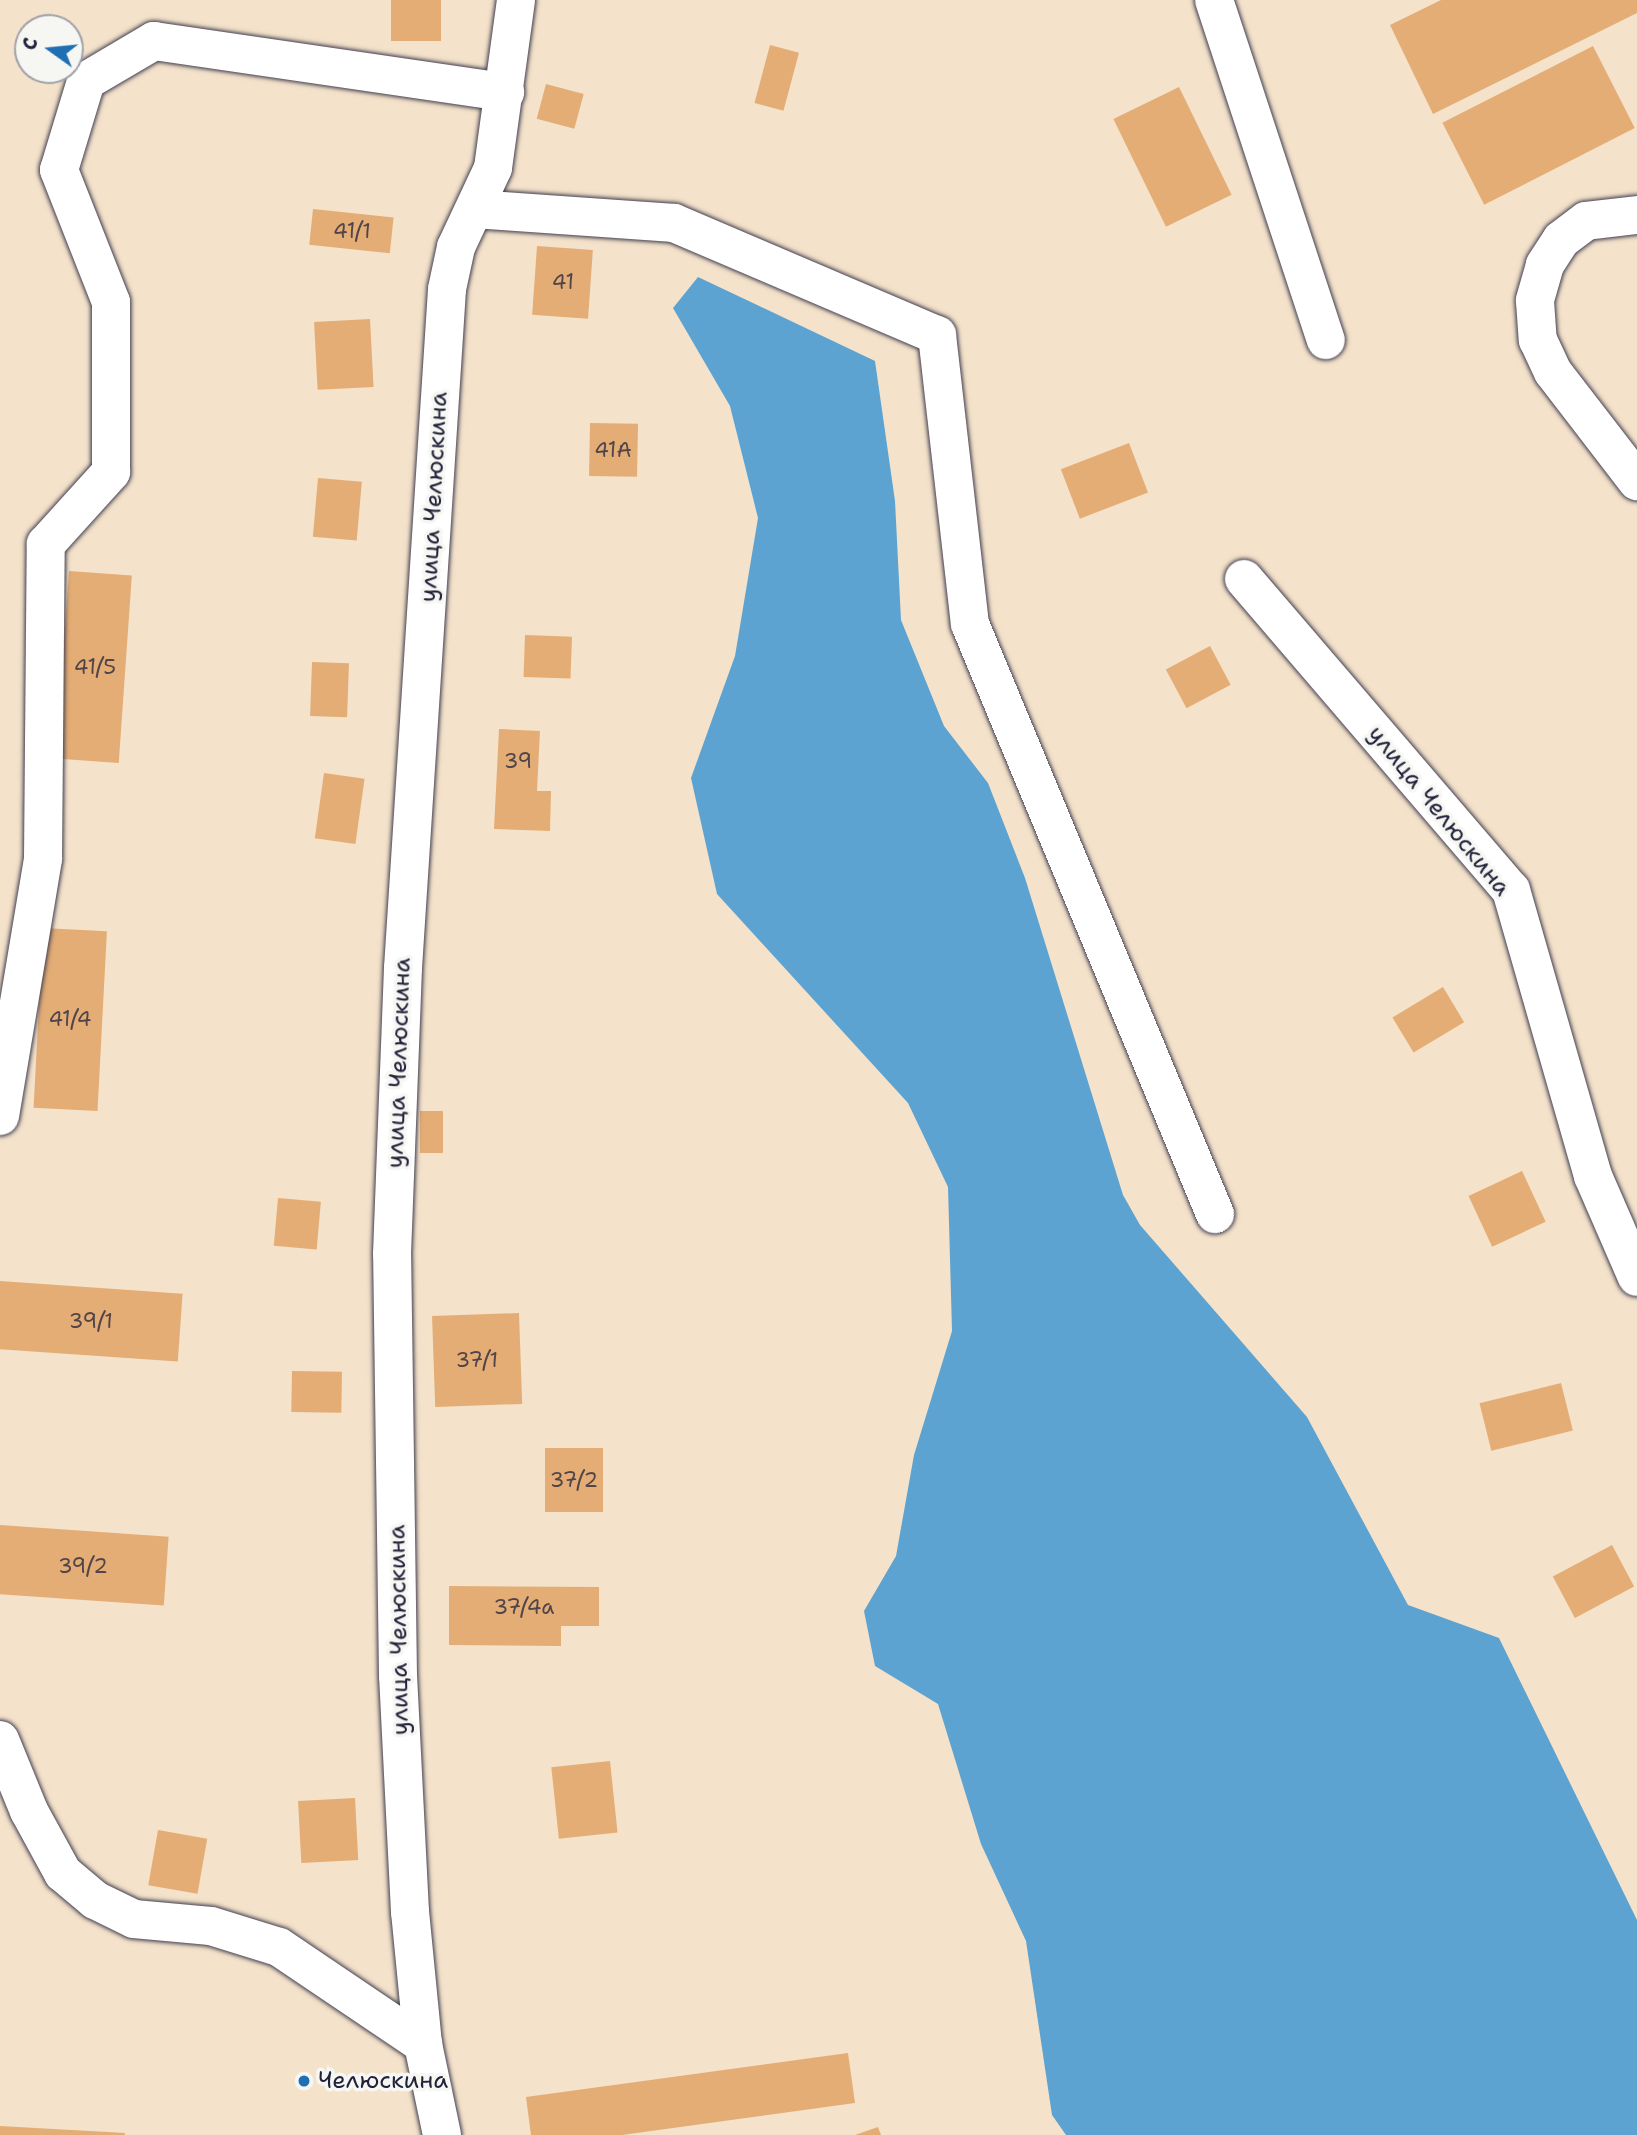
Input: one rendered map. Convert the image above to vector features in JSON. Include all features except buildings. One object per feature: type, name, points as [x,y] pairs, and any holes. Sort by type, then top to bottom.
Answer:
[{"type":"street","name":"улица Челюскина","points":[[442,2135],[423,2044],[410,1912],[398,1676],[392,1254],[403,968],[444,330],[456,247],[493,168],[516,0]]},
{"type":"street","points":[[1214,0],[1326,340]]},
{"type":"street","points":[[0,1116],[43,859],[46,544],[111,472],[111,302],[60,170],[86,81],[154,41],[505,92]]},
{"type":"street","points":[[475,209],[674,223],[937,335],[970,624],[1215,1214]]},
{"type":"street","points":[[1637,215],[1586,221],[1561,240],[1545,265],[1535,301],[1538,340],[1553,372],[1637,481]]},
{"type":"street","name":"улица Челюскина","points":[[1244,579],[1511,890],[1593,1177],[1637,1277]]},
{"type":"street","points":[[0,1740],[29,1811],[63,1873],[94,1900],[134,1919],[211,1926],[279,1947],[423,2044]]},
{"type":"water","points":[[698,277],[875,361],[895,501],[901,620],[944,726],[988,783],[1025,878],[1123,1195],[1140,1225],[1307,1417],[1408,1605],[1499,1638],[1637,1920],[1637,2135],[1066,2135],[1052,2115],[1026,1941],[981,1844],[938,1704],[875,1666],[864,1611],[896,1556],[914,1455],[952,1331],[948,1187],[908,1103],[717,894],[691,778],[735,656],[758,518],[730,406],[673,308]]},
{"type":"place","name":"Челюскина","points":[[304,2081]]}]
